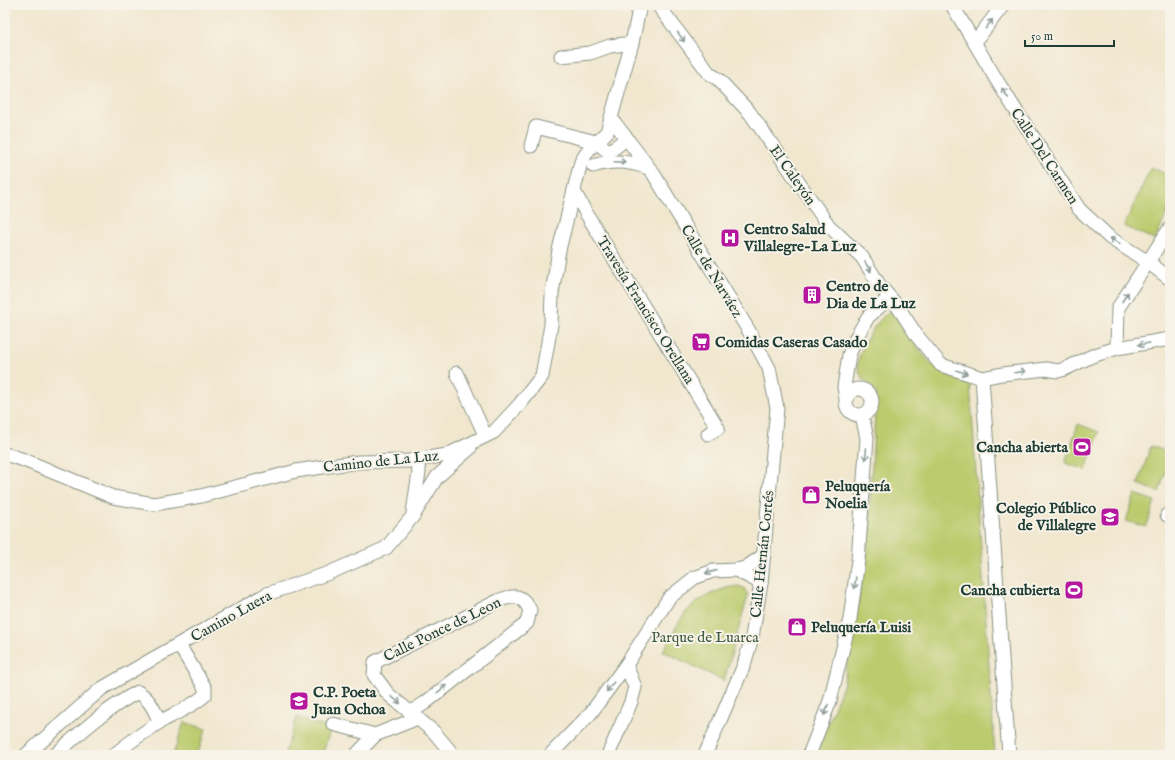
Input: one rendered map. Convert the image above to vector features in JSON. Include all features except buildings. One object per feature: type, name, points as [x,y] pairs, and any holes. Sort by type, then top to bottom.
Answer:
[{"type":"street","name":"Camino de La Luz","points":[[5,454],[24,460],[114,496],[154,504],[201,496],[296,471],[359,462],[416,459],[447,455],[485,435],[494,432],[520,404],[542,376],[551,325],[552,293],[556,264],[581,162],[593,146],[607,132],[632,43],[640,5]]},
{"type":"street","name":"El Caleyón","points":[[658,5],[709,73],[719,80],[750,113],[830,226],[862,257],[880,286],[898,307],[917,336],[941,365],[982,378]]},
{"type":"street","name":"Calle Del Carmen","points":[[952,5],[999,84],[1079,209],[1110,238],[1148,262],[1170,279]]},
{"type":"street","points":[[975,42],[1003,5]]},
{"type":"street","points":[[561,56],[590,53],[610,46],[632,43]]},
{"type":"street","name":"Calle de Narváez","points":[[611,118],[653,173],[749,331],[769,368],[777,408],[775,440]]},
{"type":"street","points":[[531,146],[536,128],[609,152]]},
{"type":"street","points":[[544,137],[593,146]]},
{"type":"street","points":[[575,185],[593,166],[627,138]]},
{"type":"street","points":[[593,166],[605,162],[626,162],[636,163],[648,168]]},
{"type":"street","name":"Travesía Francisco Orellana","points":[[575,185],[586,213],[713,431]]},
{"type":"street","points":[[1117,348],[1118,308],[1170,228]]},
{"type":"street","points":[[862,416],[852,413],[848,409],[844,387],[849,355],[868,317],[889,298]]},
{"type":"street","points":[[1008,755],[982,378],[1046,369],[1058,371],[1092,356],[1117,348],[1170,339]]},
{"type":"street","points":[[847,368],[856,388]]},
{"type":"street","points":[[457,373],[485,435]]},
{"type":"street","points":[[846,399],[851,391],[856,388],[864,390],[871,398],[872,407],[862,416]]},
{"type":"street","points":[[809,755],[830,701],[850,619],[858,560],[867,438],[862,416]]},
{"type":"street","name":"Camino Luera","points":[[26,755],[101,689],[142,665],[267,594],[329,573],[386,548],[413,516],[437,477],[485,435]]},
{"type":"street","name":"Calle Hernán Cortés","points":[[705,755],[744,665],[752,637],[761,583],[775,440]]},
{"type":"street","points":[[413,516],[419,472],[416,459]]},
{"type":"street","points":[[550,755],[590,714],[626,665],[669,598],[694,578],[713,571],[745,568],[764,555]]},
{"type":"street","points":[[736,570],[761,583]]},
{"type":"street","name":"Calle Ponce de Leon","points":[[415,715],[425,703],[527,623],[530,610],[526,601],[513,596],[500,600],[375,662],[374,675],[388,694],[434,732],[450,751],[450,755]]},
{"type":"street","points":[[114,755],[160,722],[197,702],[205,695],[205,688],[178,645]]},
{"type":"street","points":[[608,755],[631,702],[635,687],[626,665]]},
{"type":"street","points":[[55,755],[114,706],[138,692],[146,696],[160,722]]},
{"type":"street","points":[[356,755],[375,735],[415,715]]},
{"type":"street","points":[[333,724],[375,735]]},
{"type":"green space","points":[[1151,167],[1170,176],[1170,206],[1155,240],[1124,226]]},
{"type":"green space","points":[[890,311],[897,313],[914,342],[934,366],[958,374],[970,384],[995,755],[815,755],[843,686],[867,553],[875,401],[874,394],[862,378],[859,371],[859,360],[864,344],[873,328]]},
{"type":"green space","name":"Cancha abierta","points":[[1078,424],[1099,432],[1086,470],[1065,463]]},
{"type":"green space","points":[[1151,446],[1170,453],[1170,459],[1159,492],[1138,484]]},
{"type":"green space","points":[[1135,494],[1155,501],[1146,527],[1126,521]]},
{"type":"green space","name":"Parque de Luarca","points":[[739,586],[744,588],[748,595],[724,681],[663,651],[680,620],[688,610],[708,595],[724,589]]},
{"type":"green space","points":[[297,717],[331,729],[322,755],[284,755]]},
{"type":"green space","points":[[184,722],[206,729],[197,755],[173,755]]},
{"type":"place","name":"Centro Salud Villalegre-La Luz","points":[[730,238]]},
{"type":"place","name":"Centro de Dia de La Luz","points":[[812,295]]},
{"type":"place","name":"Comidas Caseras Casado","points":[[701,342]]},
{"type":"place","name":"Cancha abierta","points":[[1082,447]]},
{"type":"place","name":"Peluquería Noelia","points":[[811,495]]},
{"type":"place","name":"Colegio Público de Villalegre","points":[[1110,517]]},
{"type":"place","name":"Cancha cubierta","points":[[1074,590]]},
{"type":"place","name":"Peluquería Luisi","points":[[797,627]]},
{"type":"place","name":"C.P. Poeta Juan Ochoa","points":[[299,701]]}]
